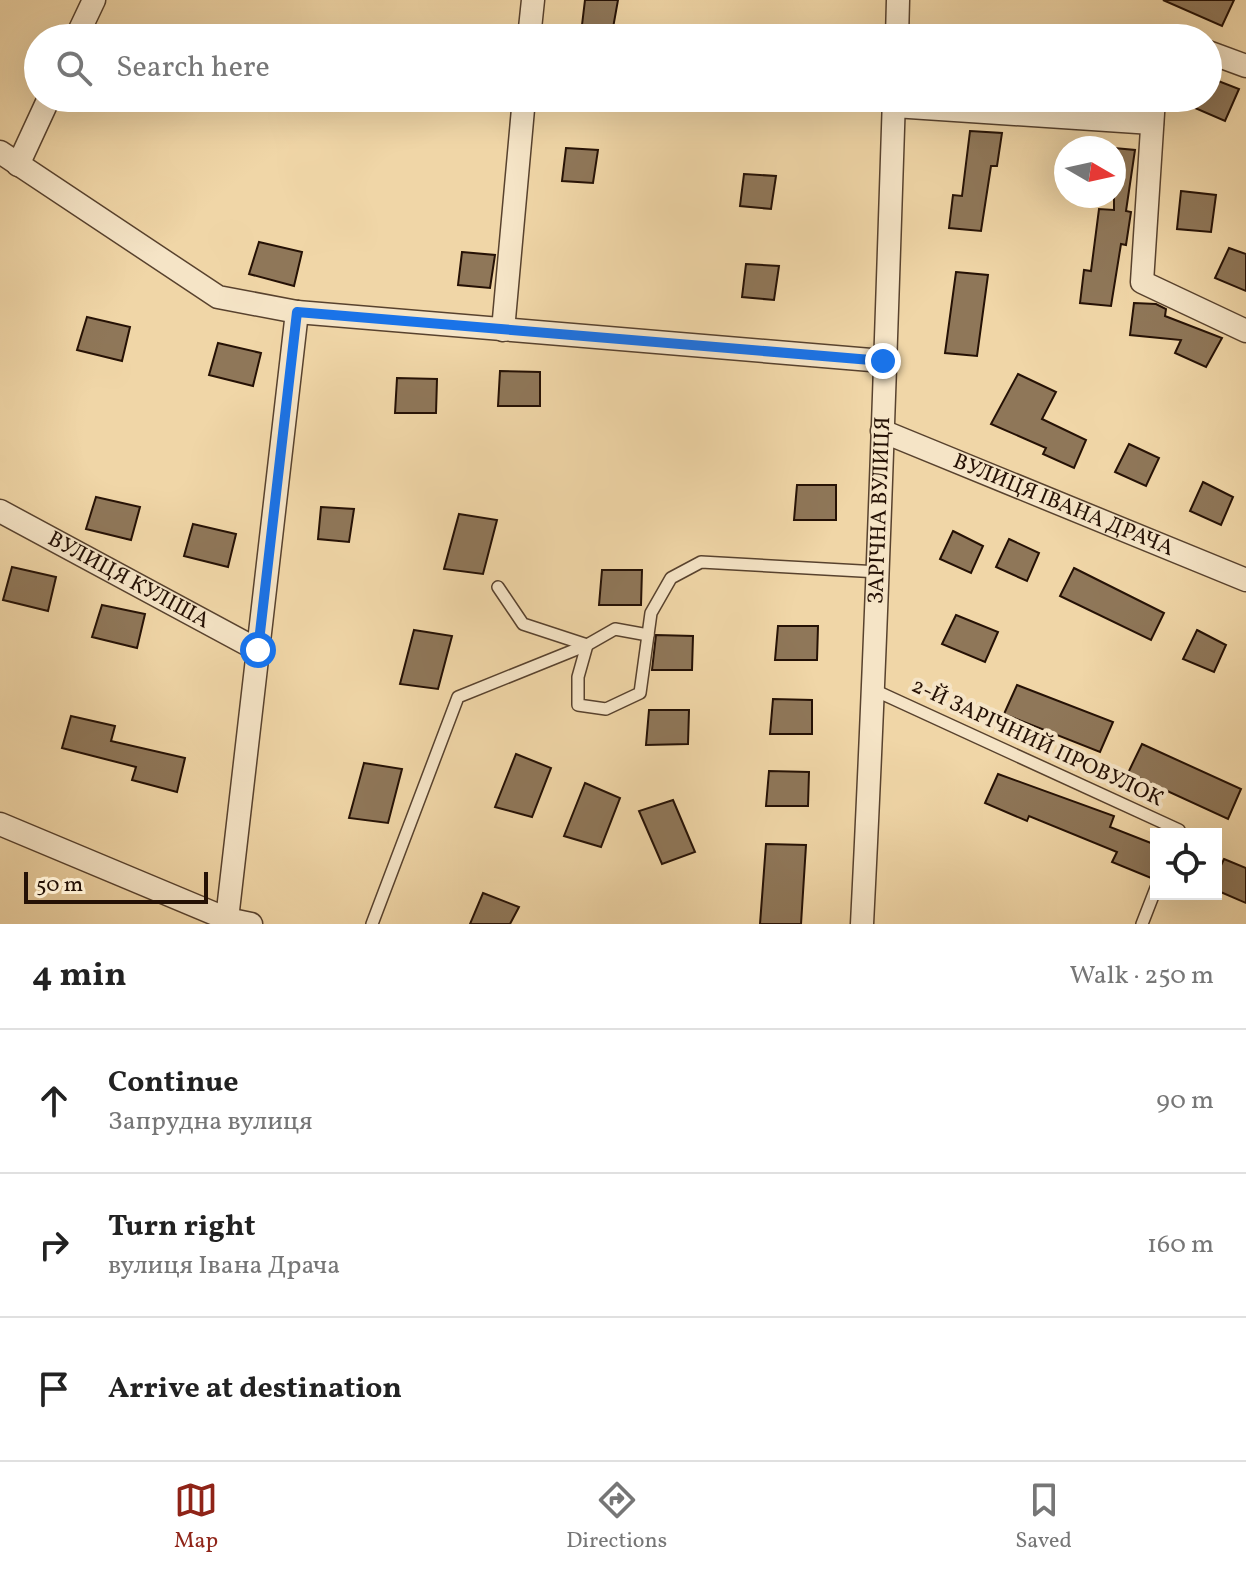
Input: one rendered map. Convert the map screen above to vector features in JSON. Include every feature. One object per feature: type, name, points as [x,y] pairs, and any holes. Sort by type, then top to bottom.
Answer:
[{"type":"street","points":[[83,24],[94,0]]},
{"type":"street","points":[[530,24],[533,0]]},
{"type":"street","points":[[897,24],[898,0]]},
{"type":"street","points":[[1222,57],[1246,66]]},
{"type":"street","points":[[40,112],[9,159],[218,297],[297,312],[883,361]]},
{"type":"street","points":[[503,330],[523,112]]},
{"type":"street","name":"ЗАРІЧНА ВУЛИЦЯ","points":[[862,924],[880,572],[883,361],[894,112]]},
{"type":"street","points":[[1017,112],[1152,123]]},
{"type":"street","points":[[1153,112],[1142,282],[1246,331]]},
{"type":"street","points":[[227,919],[297,312]]},
{"type":"street","name":"ВУЛИЦЯ ІВАНА ДРАЧА","points":[[882,431],[1246,580]]},
{"type":"street","name":"ВУЛИЦЯ КУЛІША","points":[[0,511],[258,650]]},
{"type":"street","points":[[0,824],[227,919],[251,924]]},
{"type":"lane","points":[[587,645],[578,677],[578,705],[606,709],[640,693],[651,613],[671,578],[701,562],[880,572]]},
{"type":"lane","points":[[498,587],[523,624],[587,645]]},
{"type":"lane","points":[[372,924],[458,697],[587,645],[615,629],[648,635]]},
{"type":"lane","name":"2-Й ЗАРІЧНИЙ ПРОВУЛОК","points":[[874,690],[1175,828]]},
{"type":"lane","points":[[1142,924],[1151,900]]},
{"type":"building","points":[[585,0],[618,0],[614,24],[582,24]]},
{"type":"building","points":[[1163,0],[1234,0],[1222,26]]},
{"type":"building","points":[[1222,82],[1239,89],[1225,121],[1204,112],[1222,112]]},
{"type":"building","points":[[970,131],[1002,133],[997,166],[991,166],[981,231],[949,228],[953,195],[962,196]]},
{"type":"building","points":[[566,148],[598,150],[593,183],[562,181]]},
{"type":"building","points":[[1126,149],[1135,150],[1126,211],[1131,212],[1126,245],[1121,244],[1111,306],[1080,303],[1084,270],[1091,271],[1099,209],[1126,208]]},
{"type":"building","points":[[744,174],[776,176],[771,209],[740,206]]},
{"type":"building","points":[[1181,191],[1216,195],[1211,232],[1177,229]]},
{"type":"building","points":[[259,242],[302,252],[294,286],[249,274]]},
{"type":"building","points":[[1229,248],[1246,254],[1246,291],[1215,278]]},
{"type":"building","points":[[462,252],[495,255],[490,288],[458,285]]},
{"type":"building","points":[[746,264],[779,266],[774,300],[742,297]]},
{"type":"building","points":[[956,272],[988,275],[977,356],[945,353]]},
{"type":"building","points":[[1134,303],[1156,304],[1166,309],[1165,316],[1222,338],[1206,367],[1175,353],[1181,340],[1130,335]]},
{"type":"building","points":[[87,317],[130,327],[122,361],[77,350]]},
{"type":"building","points":[[218,343],[261,353],[253,386],[209,375]]},
{"type":"building","points":[[500,371],[540,372],[540,406],[498,406]]},
{"type":"building","points":[[1018,374],[1056,392],[1042,419],[1086,440],[1074,468],[1043,454],[1046,448],[991,424]]},
{"type":"building","points":[[397,378],[437,379],[436,413],[395,413]]},
{"type":"building","points":[[1129,444],[1159,458],[1146,486],[1115,472]]},
{"type":"building","points":[[1203,482],[1233,497],[1221,525],[1190,511]]},
{"type":"building","points":[[797,485],[836,485],[836,520],[794,520]]},
{"type":"building","points":[[96,497],[140,507],[131,540],[86,529]]},
{"type":"building","points":[[321,507],[354,509],[349,542],[318,539]]},
{"type":"building","points":[[459,514],[497,520],[483,574],[444,569]]},
{"type":"building","points":[[193,524],[236,534],[228,567],[184,556]]},
{"type":"building","points":[[953,531],[983,546],[971,573],[940,559]]},
{"type":"building","points":[[1009,539],[1039,553],[1027,581],[996,567]]},
{"type":"building","points":[[12,567],[56,577],[48,611],[3,600]]},
{"type":"building","points":[[1074,568],[1164,613],[1151,640],[1060,596]]},
{"type":"building","points":[[602,570],[642,570],[641,605],[599,605]]},
{"type":"building","points":[[102,605],[145,614],[137,648],[92,637]]},
{"type":"building","points":[[956,615],[998,632],[985,662],[942,644]]},
{"type":"building","points":[[778,626],[818,626],[817,660],[775,660]]},
{"type":"building","points":[[414,630],[452,636],[438,689],[400,684]]},
{"type":"building","points":[[1197,630],[1226,645],[1214,672],[1183,659]]},
{"type":"building","points":[[656,635],[693,636],[692,670],[652,670]]},
{"type":"building","points":[[1017,685],[1113,722],[1100,752],[1004,714]]},
{"type":"building","points":[[773,699],[812,700],[812,734],[770,734]]},
{"type":"building","points":[[649,710],[689,710],[688,744],[646,745]]},
{"type":"building","points":[[71,716],[115,726],[111,741],[185,758],[177,792],[132,780],[136,767],[62,748]]},
{"type":"building","points":[[1142,744],[1241,789],[1228,819],[1128,773]]},
{"type":"building","points":[[516,754],[551,768],[532,817],[495,807]]},
{"type":"building","points":[[364,763],[402,769],[388,823],[349,818]]},
{"type":"building","points":[[769,771],[809,772],[808,806],[766,806]]},
{"type":"building","points":[[998,774],[1114,816],[1110,827],[1150,843],[1150,878],[1112,862],[1117,852],[1029,816],[1027,821],[985,803]]},
{"type":"building","points":[[585,783],[620,798],[601,847],[564,836]]},
{"type":"building","points":[[673,800],[695,852],[662,864],[639,811]]},
{"type":"building","points":[[766,844],[806,845],[801,924],[760,924]]},
{"type":"building","points":[[1224,859],[1246,868],[1246,903],[1222,893]]},
{"type":"building","points":[[483,893],[519,907],[510,924],[470,924]]},
{"type":"route","points":[[258,650],[297,312],[883,361]]}]
